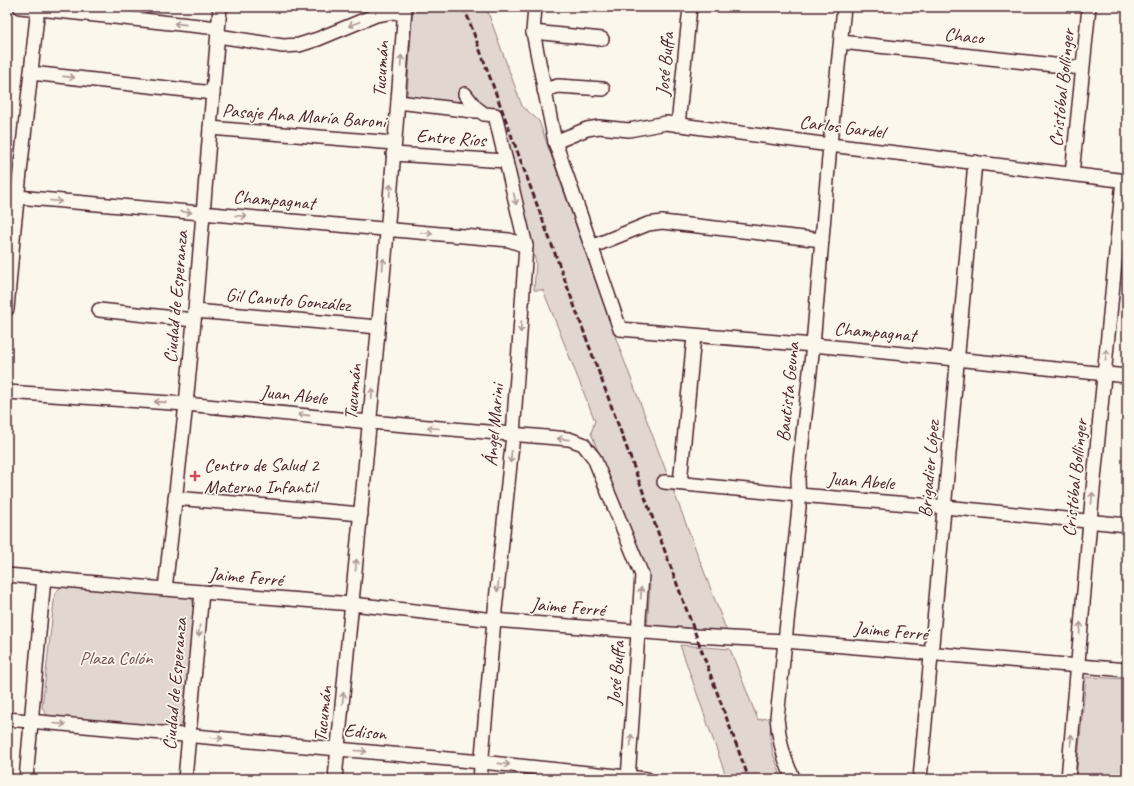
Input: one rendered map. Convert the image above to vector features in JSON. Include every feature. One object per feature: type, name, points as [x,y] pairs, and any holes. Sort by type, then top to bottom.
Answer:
[{"type":"street","points":[[20,7],[38,8],[218,32],[283,46],[299,45],[318,40],[376,15],[405,11]]},
{"type":"street","name":"Ciudad de Esperanza","points":[[165,589],[195,315],[220,7]]},
{"type":"street","points":[[535,7],[533,32],[555,142],[591,247],[648,224],[662,222],[822,240]]},
{"type":"street","name":"José Buffa","points":[[678,124],[690,7]]},
{"type":"street","name":"Bautista Geuna","points":[[794,779],[789,772],[783,754],[776,718],[799,507],[798,478],[813,345],[830,145],[844,7]]},
{"type":"street","name":"Cristóbal Bollinger","points":[[1072,174],[1089,7]]},
{"type":"street","points":[[7,309],[14,189],[31,73],[38,8]]},
{"type":"street","name":"Tucumán","points":[[335,779],[370,422],[405,11]]},
{"type":"street","points":[[533,32],[602,39]]},
{"type":"street","name":"Chaco","points":[[841,42],[1082,68]]},
{"type":"street","name":"Pasaje Ana María Baroni","points":[[31,73],[213,93]]},
{"type":"street","points":[[544,90],[558,86],[603,90]]},
{"type":"street","name":"Ángel Marini","points":[[465,94],[475,107],[484,114],[494,115],[526,246],[513,435],[494,620],[480,779]]},
{"type":"street","points":[[398,102],[473,111],[480,110]]},
{"type":"street","name":"Carlos Gardel","points":[[555,142],[587,129],[599,127],[630,130],[666,123],[830,145],[1125,181]]},
{"type":"street","name":"Pasaje Ana María Baroni","points":[[210,128],[394,148]]},
{"type":"street","name":"Entre Ríos","points":[[394,148],[506,161]]},
{"type":"street","name":"Brigadier López","points":[[920,779],[930,653],[945,507],[975,162]]},
{"type":"street","name":"Cristóbal Bollinger","points":[[1068,779],[1104,374],[1125,181]]},
{"type":"street","name":"Champagnat","points":[[14,189],[203,213],[509,240],[526,246]]},
{"type":"street","name":"Champagnat","points":[[591,247],[620,329],[813,345],[1127,376]]},
{"type":"street","name":"Gil Canuto González","points":[[99,310],[378,327]]},
{"type":"street","points":[[680,483],[694,336]]},
{"type":"street","name":"Juan Abele","points":[[7,392],[186,404],[569,439],[583,444],[594,458]]},
{"type":"street","name":"José Buffa","points":[[594,458],[642,575],[628,778]]},
{"type":"street","name":"Juan Abele","points":[[664,482],[1127,525]]},
{"type":"street","points":[[175,498],[361,514]]},
{"type":"street","name":"Jaime Ferré","points":[[7,575],[352,604],[494,620],[638,632],[785,641],[1077,667],[1127,670]]},
{"type":"street","points":[[26,779],[44,578]]},
{"type":"street","name":"Ciudad de Esperanza","points":[[185,779],[202,592]]},
{"type":"street","name":"Edison","points":[[7,719],[481,762],[647,779]]},
{"type":"green space","points":[[414,7],[423,7],[431,12],[440,7],[486,7],[522,106],[539,121],[616,339],[727,632],[647,628],[650,585],[591,433],[595,421],[543,290],[534,290],[536,263],[497,110],[407,96]]},
{"type":"green space","name":"Plaza Colón","points":[[61,587],[191,597],[195,607],[182,725],[173,730],[49,718],[42,707],[55,593]]},
{"type":"green space","points":[[680,645],[730,649],[758,720],[771,717],[770,737],[773,753],[782,779],[727,779]]},
{"type":"green space","points":[[1086,677],[1127,679],[1127,779],[1076,779]]},
{"type":"railway","points":[[464,7],[749,779]]},
{"type":"place","name":"Centro de Salud 2 Materno Infantil","points":[[195,476]]}]
